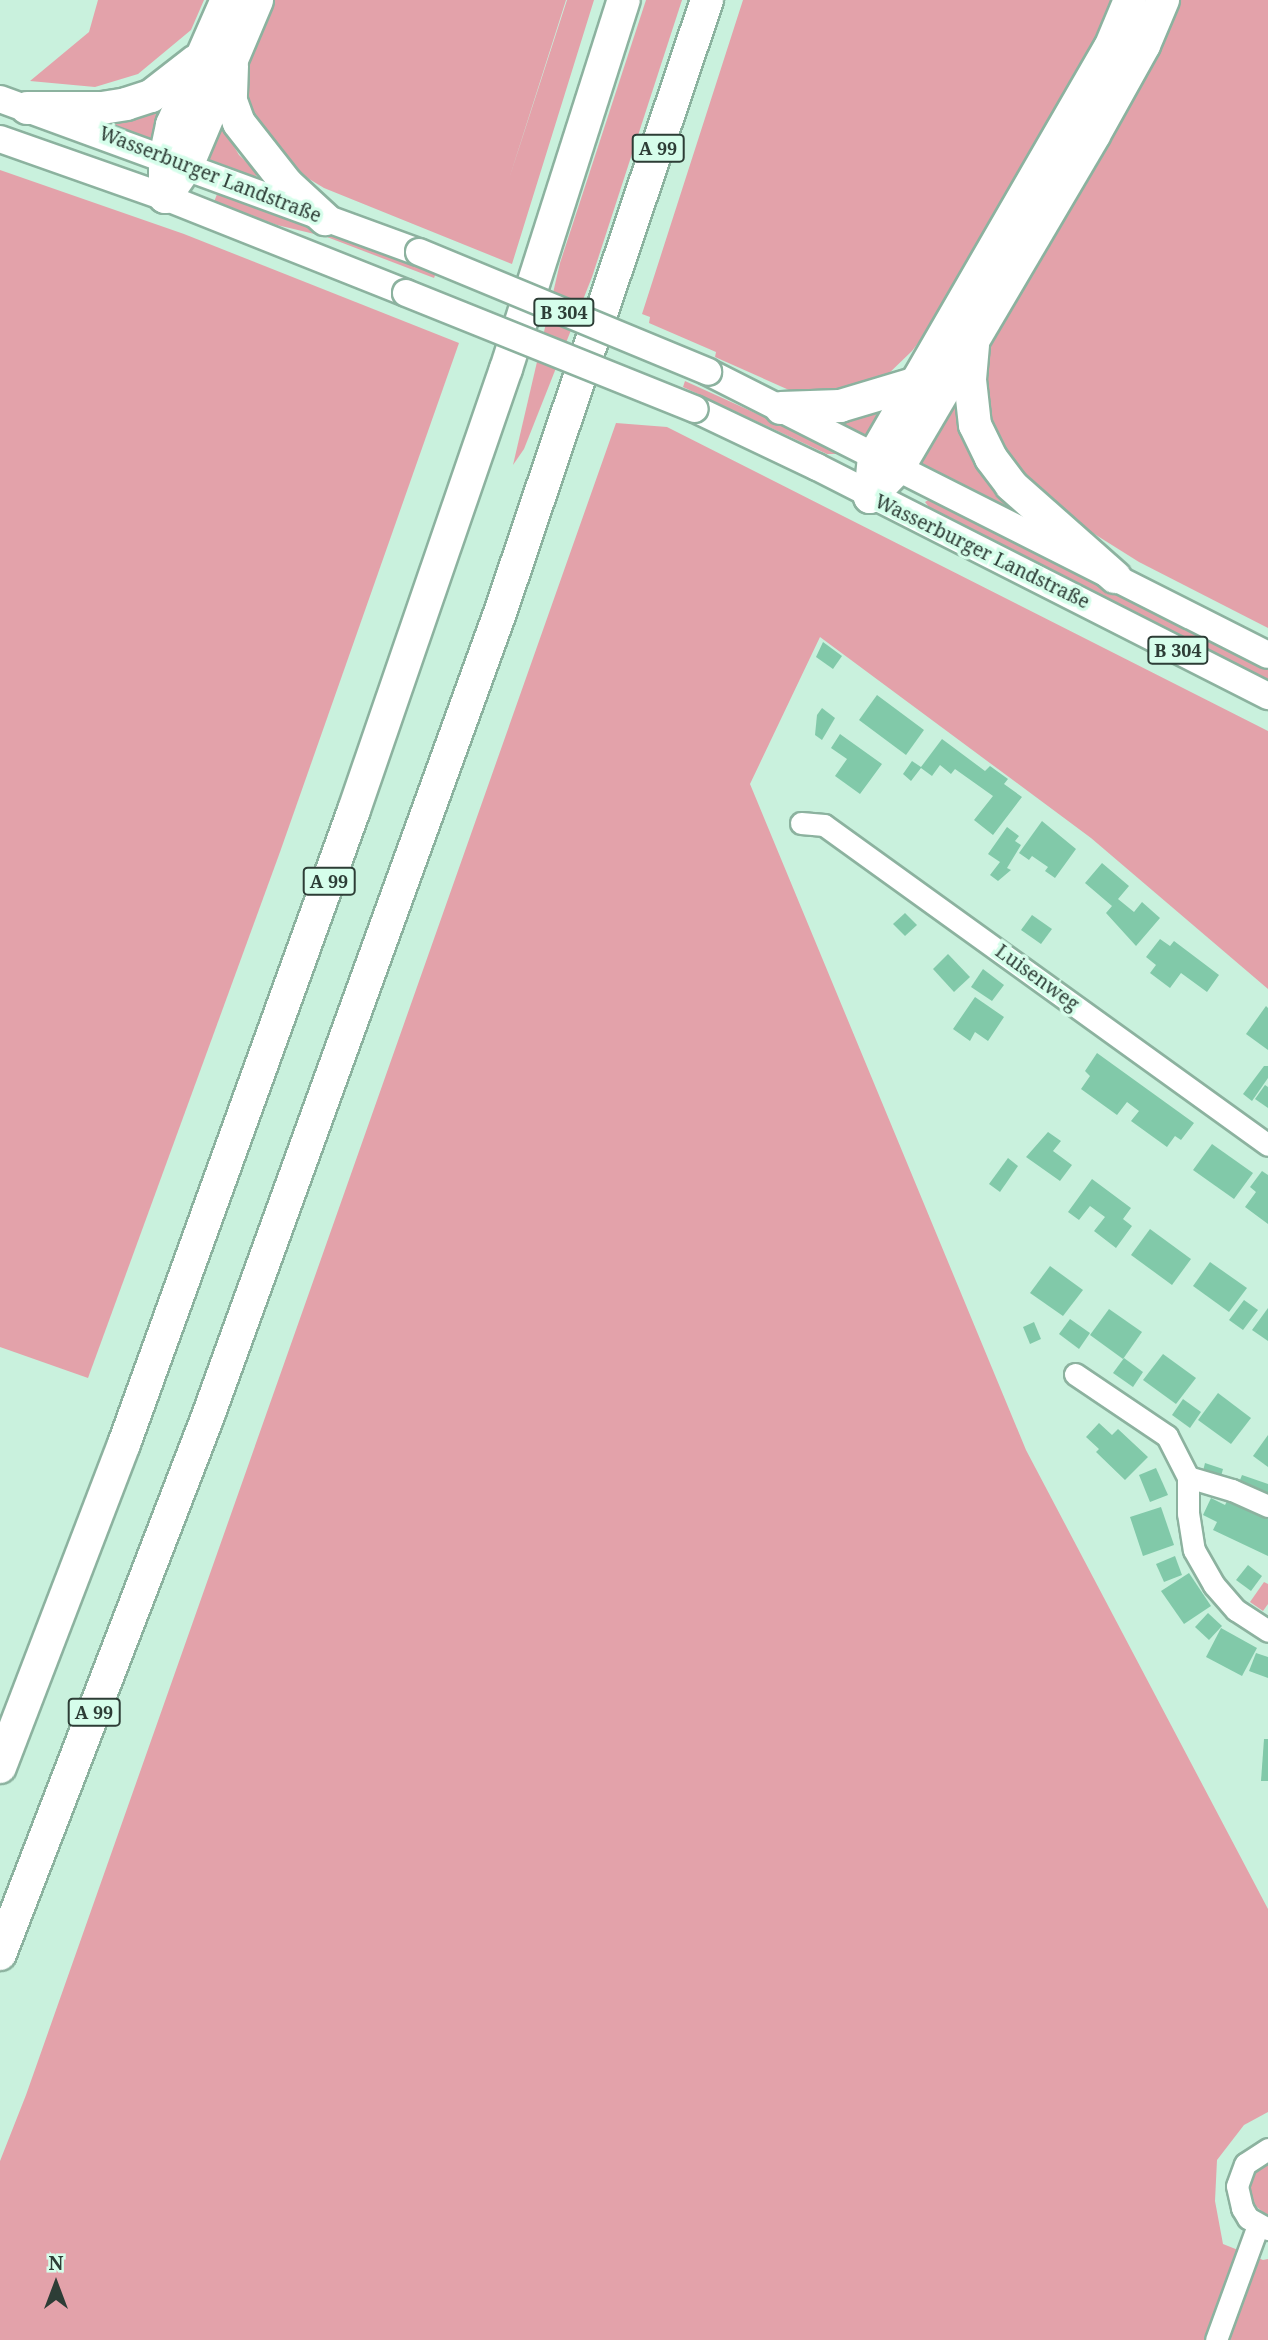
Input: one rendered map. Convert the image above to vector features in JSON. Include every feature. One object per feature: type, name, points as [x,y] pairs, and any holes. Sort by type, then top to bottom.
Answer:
[{"type":"highway","points":[[176,162],[172,125],[227,0]]},
{"type":"highway","points":[[164,197],[176,162],[257,0]]},
{"type":"highway","name":"A 99","points":[[0,1767],[124,1444],[354,810],[510,356],[624,0]]},
{"type":"highway","name":"A 99","points":[[0,1954],[208,1416],[499,613],[707,0]]},
{"type":"highway","points":[[870,497],[917,383],[973,280],[1110,48],[1130,0]]},
{"type":"highway","points":[[886,462],[974,339],[1094,135],[1144,45],[1163,0]]},
{"type":"highway","points":[[14,103],[102,108],[151,96],[201,54]]},
{"type":"highway","points":[[232,54],[231,101],[239,123],[279,175],[325,219]]},
{"type":"highway","points":[[974,339],[970,380],[975,425],[991,458],[1011,485],[1115,577]]},
{"type":"highway","points":[[780,408],[840,406],[917,383]]},
{"type":"main road","name":"Wasserburger Landstraße","points":[[14,103],[419,252],[708,372],[1268,655]]},
{"type":"main road","name":"Wasserburger Landstraße","points":[[0,139],[164,197],[695,410],[817,467],[870,497],[1268,696]]},
{"type":"street","name":"Luisenweg","points":[[802,823],[824,825],[1268,1145]]},
{"type":"street","points":[[1076,1374],[1167,1436],[1188,1477],[1188,1513],[1194,1550],[1214,1585],[1236,1610],[1268,1631]]},
{"type":"street","points":[[1188,1477],[1232,1490],[1268,1506]]},
{"type":"street","points":[[1216,2340],[1263,2227],[1242,2208],[1237,2186],[1245,2164],[1268,2150]]},
{"type":"shaded area","points":[[98,0],[204,0],[191,30],[138,74],[95,87],[30,81],[89,32]]},
{"type":"shaded area","points":[[273,0],[566,0],[509,179],[567,0],[594,0],[512,264],[324,188],[286,165],[247,121],[241,76]]},
{"type":"shaded area","points":[[646,0],[682,0],[592,277],[524,449],[513,465],[560,263]]},
{"type":"shaded area","points":[[743,0],[1116,0],[1102,32],[938,317],[912,351],[884,378],[859,390],[807,393],[789,390],[715,357],[716,352],[649,323],[650,317],[642,314]]},
{"type":"shaded area","points":[[1173,0],[1268,0],[1268,628],[1139,562],[1080,525],[1024,482],[989,430],[982,355]]},
{"type":"shaded area","points":[[172,92],[154,140],[95,118]]},
{"type":"shaded area","points":[[221,124],[239,155],[257,172],[256,177],[208,159]]},
{"type":"shaded area","points":[[0,170],[184,234],[459,343],[280,852],[88,1378],[0,1347]]},
{"type":"shaded area","points":[[219,189],[436,273],[434,278],[327,237],[277,225],[214,202]]},
{"type":"shaded area","points":[[685,381],[832,448],[839,454],[827,454],[683,387]]},
{"type":"shaded area","points":[[957,383],[1025,517],[913,462]]},
{"type":"shaded area","points":[[890,405],[868,441],[819,418]]},
{"type":"shaded area","points":[[616,423],[667,427],[1268,731],[1268,989],[1091,838],[820,637],[750,784],[1026,1450],[1268,1909],[1268,2112],[1244,2125],[1217,2160],[1215,2201],[1223,2244],[1263,2260],[1268,2259],[1268,2340],[0,2340],[0,2161],[26,2095]]},
{"type":"shaded area","points":[[930,499],[1268,669],[1268,682],[932,511],[925,502]]},
{"type":"shaded area","points":[[1264,1582],[1268,1584],[1268,1604],[1263,1611],[1250,1602]]},
{"type":"shaded area","points":[[1268,2162],[1268,2216],[1253,2204],[1249,2187],[1256,2171]]},
{"type":"building","points":[[823,642],[842,656],[833,669],[816,657]]},
{"type":"building","points":[[877,695],[924,730],[906,755],[859,720]]},
{"type":"building","points":[[822,708],[835,718],[822,740],[815,735],[817,715]]},
{"type":"building","points":[[840,734],[882,764],[860,794],[835,776],[847,759],[831,748]]},
{"type":"building","points":[[942,739],[985,771],[990,766],[1008,779],[1004,784],[1022,797],[993,835],[974,820],[993,796],[955,769],[951,774],[940,765],[932,776],[921,768],[911,781],[903,774],[912,761],[921,767]]},
{"type":"building","points":[[1042,821],[1076,849],[1055,878],[1045,871],[1048,867],[1032,856],[1029,860],[1019,853]]},
{"type":"building","points":[[1007,827],[1019,836],[1015,841],[1021,845],[1007,868],[1011,870],[998,881],[990,875],[1000,862],[988,854]]},
{"type":"building","points":[[1102,863],[1129,886],[1118,899],[1134,912],[1142,902],[1160,918],[1136,946],[1106,913],[1112,906],[1085,883]]},
{"type":"building","points":[[905,913],[917,925],[905,936],[893,924]]},
{"type":"building","points":[[1032,915],[1052,929],[1041,944],[1021,930]]},
{"type":"building","points":[[1160,939],[1170,946],[1174,941],[1219,975],[1207,992],[1181,973],[1170,988],[1150,973],[1156,965],[1146,957]]},
{"type":"building","points":[[948,954],[970,977],[954,992],[933,969]]},
{"type":"building","points":[[983,969],[1004,985],[992,1001],[971,987]]},
{"type":"building","points":[[975,997],[1004,1017],[988,1041],[975,1032],[970,1041],[953,1029]]},
{"type":"building","points":[[1266,1006],[1268,1008],[1268,1050],[1246,1034]]},
{"type":"building","points":[[1097,1053],[1194,1123],[1181,1140],[1175,1136],[1167,1147],[1131,1121],[1139,1111],[1127,1102],[1117,1115],[1081,1089],[1090,1076],[1085,1071]]},
{"type":"building","points":[[1264,1066],[1268,1066],[1268,1078],[1252,1101],[1243,1094]]},
{"type":"building","points":[[1265,1085],[1268,1087],[1268,1108],[1255,1099]]},
{"type":"building","points":[[1048,1132],[1061,1141],[1053,1151],[1072,1165],[1060,1181],[1026,1157]]},
{"type":"building","points":[[1212,1144],[1253,1173],[1234,1199],[1193,1170]]},
{"type":"building","points":[[1008,1158],[1018,1166],[1000,1192],[989,1184]]},
{"type":"building","points":[[1262,1171],[1268,1175],[1268,1224],[1245,1207],[1256,1192],[1250,1187]]},
{"type":"building","points":[[1092,1179],[1131,1208],[1123,1219],[1132,1226],[1116,1248],[1094,1231],[1105,1217],[1090,1206],[1079,1220],[1068,1212]]},
{"type":"building","points":[[1150,1229],[1191,1259],[1172,1285],[1131,1255]]},
{"type":"building","points":[[1210,1262],[1247,1288],[1229,1312],[1193,1286]]},
{"type":"building","points":[[1050,1266],[1083,1290],[1063,1316],[1030,1293]]},
{"type":"building","points":[[1244,1300],[1258,1310],[1243,1330],[1229,1320]]},
{"type":"building","points":[[1268,1308],[1268,1341],[1252,1330]]},
{"type":"building","points":[[1109,1309],[1142,1332],[1123,1359],[1090,1335]]},
{"type":"building","points":[[1070,1319],[1090,1333],[1079,1349],[1059,1334]]},
{"type":"building","points":[[1034,1322],[1041,1339],[1030,1344],[1023,1327]]},
{"type":"building","points":[[1163,1354],[1196,1378],[1176,1404],[1143,1380]]},
{"type":"building","points":[[1124,1358],[1143,1372],[1133,1387],[1113,1373]]},
{"type":"building","points":[[1218,1393],[1251,1418],[1231,1444],[1198,1420]]},
{"type":"building","points":[[1183,1399],[1201,1412],[1190,1428],[1172,1415]]},
{"type":"building","points":[[1099,1423],[1112,1435],[1118,1429],[1148,1457],[1125,1480],[1096,1452],[1099,1449],[1086,1437]]},
{"type":"building","points":[[1268,1435],[1268,1467],[1253,1456]]},
{"type":"building","points":[[1205,1463],[1223,1469],[1220,1480],[1202,1475]]},
{"type":"building","points":[[1156,1468],[1168,1495],[1150,1502],[1139,1475]]},
{"type":"building","points":[[1242,1475],[1268,1484],[1268,1497],[1238,1485]]},
{"type":"building","points":[[1211,1498],[1225,1505],[1228,1499],[1268,1518],[1268,1556],[1213,1530],[1217,1522],[1203,1515]]},
{"type":"building","points":[[1161,1507],[1174,1545],[1143,1556],[1130,1517]]},
{"type":"building","points":[[1175,1556],[1182,1575],[1164,1582],[1156,1564]]},
{"type":"building","points":[[1248,1565],[1262,1576],[1251,1591],[1236,1580]]},
{"type":"building","points":[[1189,1573],[1211,1606],[1184,1624],[1161,1591]]},
{"type":"building","points":[[1208,1613],[1222,1626],[1209,1640],[1195,1627]]},
{"type":"building","points":[[1221,1628],[1257,1648],[1242,1676],[1206,1657]]},
{"type":"building","points":[[1256,1653],[1268,1657],[1268,1678],[1249,1671]]},
{"type":"building","points":[[1264,1739],[1268,1739],[1268,1781],[1261,1781]]}]
